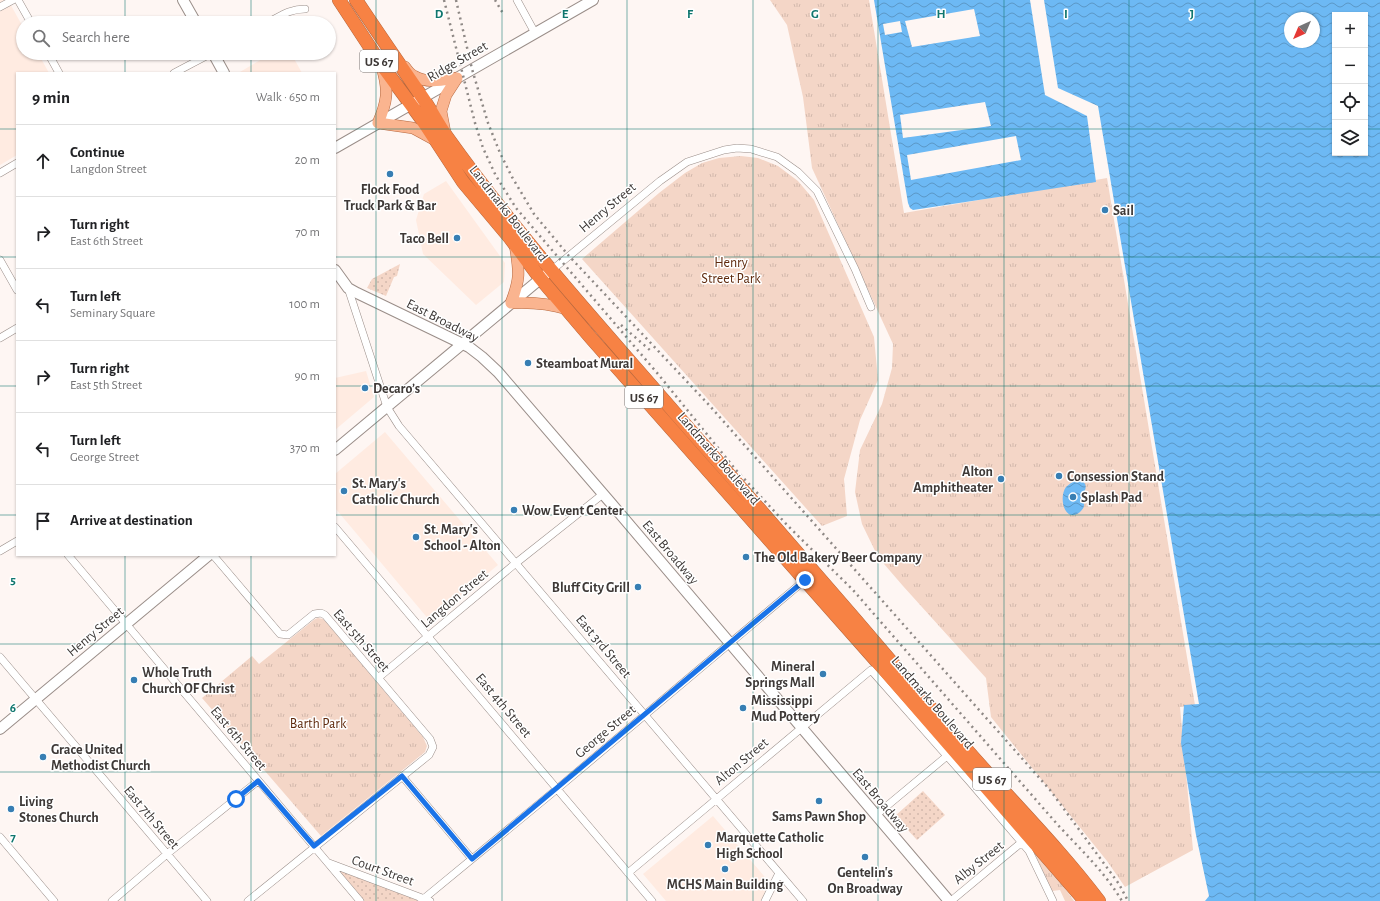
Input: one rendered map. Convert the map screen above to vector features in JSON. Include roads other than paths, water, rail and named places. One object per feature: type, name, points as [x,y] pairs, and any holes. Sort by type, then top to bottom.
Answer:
[{"type":"highway","name":"Landmarks Boulevard","points":[[339,0],[410,105],[441,137],[505,212],[602,331],[674,411],[995,782],[1057,850],[1099,901]]},
{"type":"highway","name":"Landmarks Boulevard","points":[[356,0],[422,97],[463,182],[540,278],[1085,901]]},
{"type":"main road","points":[[393,56],[414,76],[430,81],[457,78]]},
{"type":"main road","points":[[381,64],[387,90],[384,108],[378,124],[413,128],[441,137],[441,111],[446,95],[457,78]]},
{"type":"main road","points":[[515,245],[519,275],[518,284],[511,303],[547,303],[567,309]]},
{"type":"street","points":[[0,7],[13,0]]},
{"type":"street","points":[[18,0],[27,16]]},
{"type":"street","points":[[183,0],[192,16]]},
{"type":"street","points":[[517,0],[535,33]]},
{"type":"street","name":"Ridge Street","points":[[336,147],[593,0]]},
{"type":"street","points":[[280,16],[291,10],[305,9]]},
{"type":"street","points":[[52,60],[58,72]]},
{"type":"street","points":[[176,72],[199,60]]},
{"type":"street","points":[[216,60],[223,72]]},
{"type":"street","name":"Henry Street","points":[[336,449],[540,278],[552,270],[660,181],[687,162],[724,150],[736,148],[751,149],[777,156],[794,169],[817,191],[855,269],[871,307]]},
{"type":"street","points":[[0,173],[16,164]]},
{"type":"street","points":[[0,260],[16,288]]},
{"type":"street","name":"East Broadway","points":[[336,271],[348,288],[463,344],[482,357],[498,372],[950,901]]},
{"type":"street","name":"East 3rd Street","points":[[348,288],[387,406],[399,426],[803,901]]},
{"type":"street","points":[[0,338],[16,329]]},
{"type":"street","name":"Langdon Street","points":[[378,678],[516,563],[603,494]]},
{"type":"street","name":"East 4th Street","points":[[336,528],[652,901]]},
{"type":"street","points":[[0,551],[16,542]]},
{"type":"street","name":"East 6th Street","points":[[69,556],[360,901]]},
{"type":"street","name":"Henry Street","points":[[0,729],[208,556]]},
{"type":"street","name":"East 5th Street","points":[[214,556],[280,634],[288,635],[314,614],[320,613],[325,615],[430,739],[433,747],[429,754],[402,776]]},
{"type":"street","name":"George Street","points":[[425,900],[805,580]]},
{"type":"street","name":"East 7th Street","points":[[0,658],[207,901]]},
{"type":"street","name":"Alton Street","points":[[628,874],[871,670],[947,756]]},
{"type":"street","points":[[876,815],[947,756],[1022,842],[1033,858],[1053,901]]},
{"type":"street","points":[[248,901],[402,776],[472,859]]},
{"type":"street","points":[[112,901],[167,854],[258,781]]},
{"type":"street","points":[[0,837],[54,901]]},
{"type":"street","name":"Alby Street","points":[[950,901],[1022,842]]},
{"type":"street","name":"Court Street","points":[[328,863],[425,900]]},
{"type":"street","points":[[765,901],[779,873]]},
{"type":"water","points":[[874,0],[1030,0],[1045,95],[1087,116],[1096,182],[913,210],[910,208]]},
{"type":"water","points":[[1044,0],[1380,0],[1380,901],[1205,901],[1209,896],[1196,835],[1181,743],[1184,705],[1199,704],[1098,106],[1058,88]]},
{"type":"water","name":"Splash Pad","points":[[1076,479],[1083,481],[1086,486],[1083,496],[1084,506],[1080,512],[1075,515],[1070,515],[1064,508],[1063,497],[1066,487]]},
{"type":"railway","points":[[444,0],[475,123],[483,148],[496,176],[516,208],[658,374],[736,470],[788,526],[853,590],[1057,824],[1100,870],[1122,901]]},
{"type":"railway","points":[[456,0],[472,69],[488,123],[500,153],[512,177],[534,214],[569,256],[709,405],[1050,790],[1119,884],[1128,901]]},
{"type":"railway","points":[[495,0],[504,15]]},
{"type":"railway","points":[[621,325],[651,351]]},
{"type":"place","name":"Flock Food Truck Park & Bar","points":[[390,174]]},
{"type":"place","name":"Sail","points":[[1105,210]]},
{"type":"place","name":"Taco Bell","points":[[457,238]]},
{"type":"place","name":"Steamboat Mural","points":[[528,363]]},
{"type":"place","name":"Decaro’s","points":[[365,388]]},
{"type":"place","name":"Consession Stand","points":[[1059,476]]},
{"type":"place","name":"Alton Amphitheater","points":[[1001,479]]},
{"type":"place","name":"St. Mary's Catholic Church","points":[[344,491]]},
{"type":"place","name":"Splash Pad","points":[[1073,497]]},
{"type":"place","name":"Wow Event Center","points":[[514,510]]},
{"type":"place","name":"St. Mary's School - Alton","points":[[416,537]]},
{"type":"place","name":"The Old Bakery Beer Company","points":[[746,557]]},
{"type":"place","name":"Bluff City Grill","points":[[638,587]]},
{"type":"place","name":"Mineral Springs Mall","points":[[823,674]]},
{"type":"place","name":"Whole Truth Church OF Christ","points":[[134,680]]},
{"type":"place","name":"Mississippi Mud Pottery","points":[[743,708]]},
{"type":"place","name":"Grace United Methodist Church","points":[[43,757]]},
{"type":"place","name":"Sams Pawn Shop","points":[[819,801]]},
{"type":"place","name":"Living Stones Church","points":[[11,809]]},
{"type":"place","name":"Marquette Catholic High School","points":[[708,845]]},
{"type":"place","name":"Gentelin's On Broadway","points":[[865,857]]},
{"type":"place","name":"MCHS Main Building","points":[[725,869]]},
{"type":"park label","name":"Henry Street Park","points":[[731,270]]},
{"type":"park label","name":"Barth Park","points":[[318,723]]}]
